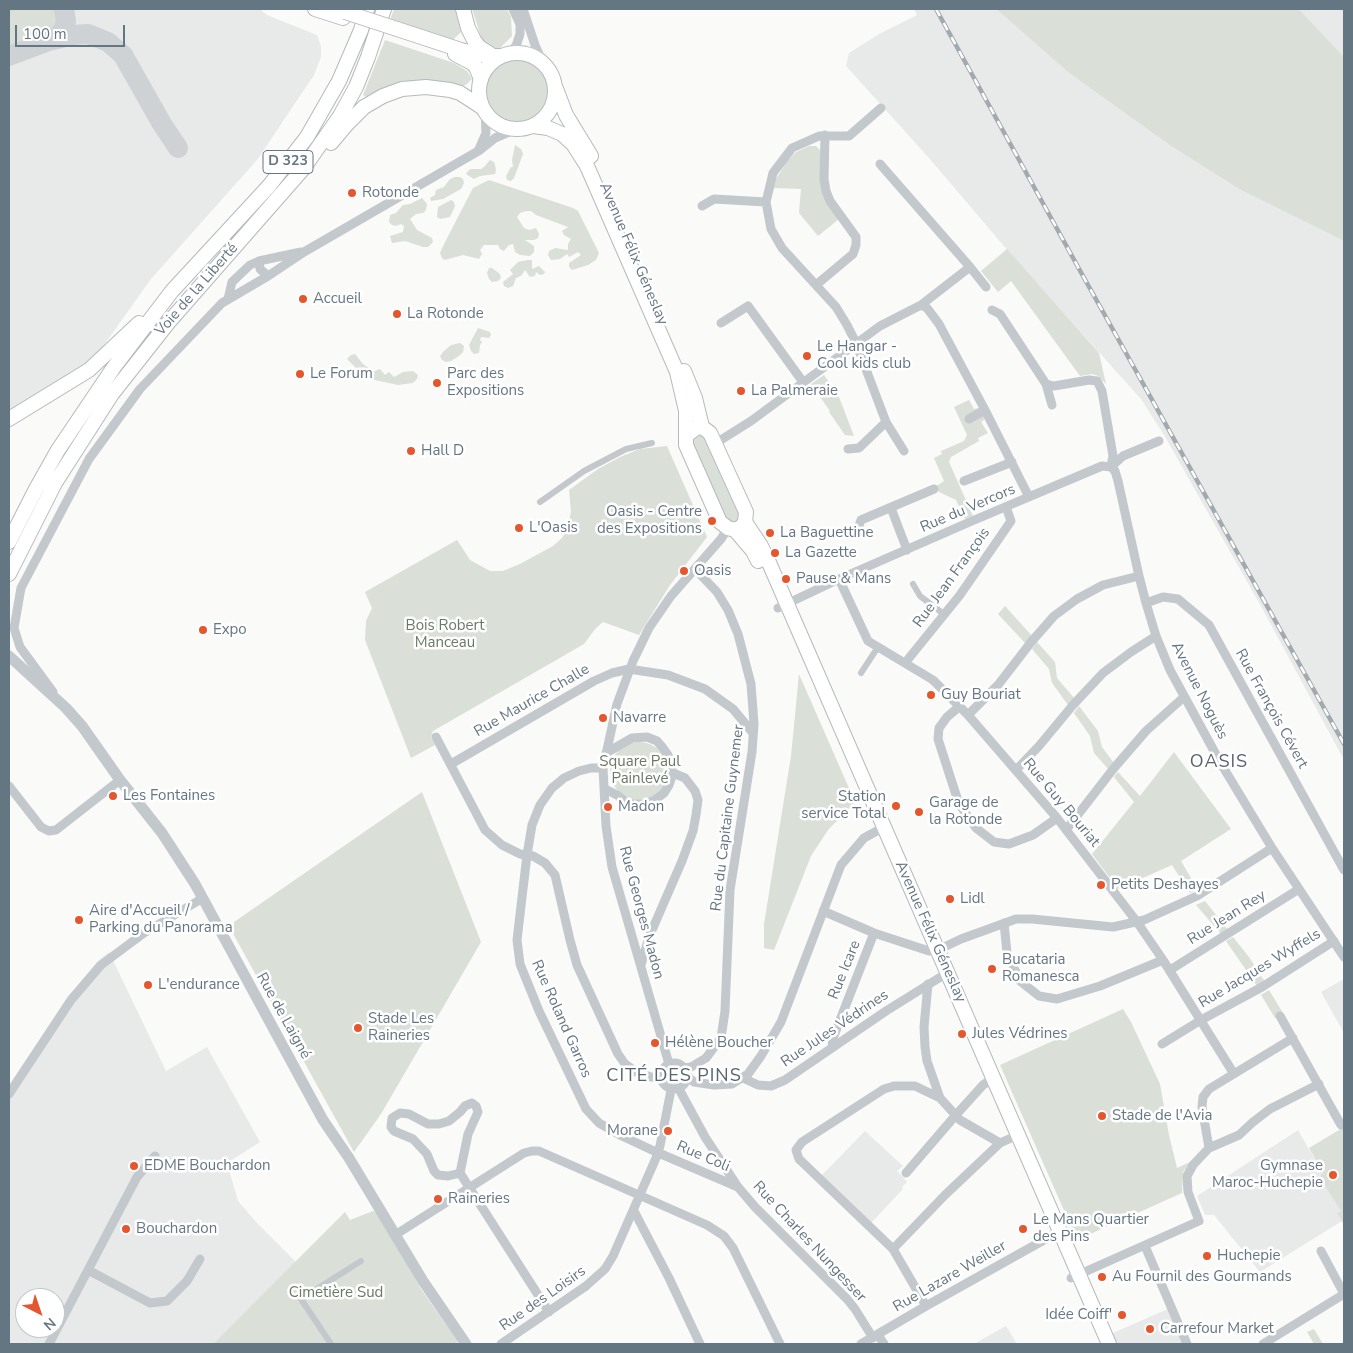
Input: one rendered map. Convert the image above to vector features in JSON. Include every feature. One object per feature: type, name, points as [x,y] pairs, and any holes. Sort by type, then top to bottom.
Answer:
[{"type":"main road","points":[[315,9],[341,13],[466,59],[476,67],[481,79]]},
{"type":"main road","name":"Voie de la Liberté","points":[[9,542],[36,489],[67,436],[114,368],[172,291],[269,186],[307,137],[339,82],[361,30],[367,9]]},
{"type":"main road","name":"Voie de la Liberté","points":[[9,574],[55,483],[112,394],[168,323],[303,169],[340,116],[356,86],[368,57],[384,9]]},
{"type":"main road","points":[[463,9],[471,35],[479,47],[490,54],[503,55]]},
{"type":"main road","points":[[250,230],[284,200],[347,124],[364,107],[373,101],[402,89],[426,86],[460,93],[484,110],[493,121],[504,127],[516,129],[533,126],[543,119],[551,109],[555,98],[555,86],[551,73],[543,63],[532,56],[520,52],[487,56],[396,32]]},
{"type":"main road","points":[[484,110],[480,98],[481,79],[485,70],[492,62],[503,55]]},
{"type":"main road","name":"Avenue Félix Géneslay","points":[[555,86],[566,115],[588,150],[625,231],[692,390],[702,427]]},
{"type":"main road","name":"Avenue Félix Géneslay","points":[[533,126],[548,128],[562,134],[574,144],[587,166],[675,366],[685,405],[686,446],[704,487],[720,522],[736,526],[761,546],[782,606],[933,951],[938,978],[990,1081],[1009,1139],[1109,1344]]},
{"type":"main road","points":[[9,419],[89,370],[172,291]]},
{"type":"main road","points":[[687,435],[696,428],[702,427],[710,433],[716,443],[746,512],[736,526]]},
{"type":"main road","name":"Avenue Félix Géneslay","points":[[1075,1276],[1100,1344]]},
{"type":"street","points":[[503,55],[516,46],[520,34],[520,24],[513,9]]},
{"type":"street","points":[[523,9],[534,45],[543,63]]},
{"type":"street","points":[[881,108],[849,136],[819,136],[792,148],[773,173],[766,202],[771,229],[782,248],[836,307],[856,343],[886,422],[904,451]]},
{"type":"street","points":[[475,153],[481,146],[486,133],[484,110]]},
{"type":"street","points":[[66,708],[20,647],[11,632],[21,588],[89,459],[140,389],[216,308],[228,299],[304,252],[475,153],[495,138],[516,129]]},
{"type":"street","points":[[816,285],[853,254],[856,245],[856,237],[830,201],[826,191],[824,179],[825,135]]},
{"type":"street","points":[[880,164],[986,286]]},
{"type":"street","points":[[702,206],[714,200],[766,202]]},
{"type":"street","points":[[228,299],[232,282],[250,265],[259,260],[304,252]]},
{"type":"street","points":[[259,260],[260,269],[268,276]]},
{"type":"street","points":[[716,443],[751,421],[880,326],[921,305],[970,266]]},
{"type":"street","points":[[921,305],[927,308],[939,324],[1029,497]]},
{"type":"street","points":[[721,323],[748,306],[803,382]]},
{"type":"street","points":[[992,310],[1000,314],[1046,384],[1052,405]]},
{"type":"street","name":"Avenue Noguès","points":[[1046,384],[1054,386],[1089,380],[1097,381],[1102,391],[1113,456],[1111,466],[1115,471],[1118,481],[1146,602],[1156,636],[1170,670],[1220,762],[1272,848],[1334,941],[1343,951]]},
{"type":"street","points":[[968,419],[985,410]]},
{"type":"street","points":[[848,449],[859,448],[886,422]]},
{"type":"street","name":"Rue du Vercors","points":[[782,606],[839,579],[1029,497],[1102,466],[1111,466],[1123,456],[1158,441]]},
{"type":"street","points":[[540,502],[584,471],[626,449],[652,443]]},
{"type":"street","points":[[964,481],[1012,462]]},
{"type":"street","points":[[856,534],[861,520],[934,489]]},
{"type":"street","name":"Rue Jean François","points":[[905,663],[945,615],[1011,521],[1006,507]]},
{"type":"street","points":[[891,508],[907,550]]},
{"type":"street","points":[[604,768],[617,704],[630,670],[650,628],[671,596],[721,539],[736,526]]},
{"type":"street","name":"Rue du Capitaine Guynemer","points":[[684,1068],[691,1067],[706,1058],[721,1038],[725,1011],[730,890],[752,752],[754,715],[751,684],[738,634],[728,610],[717,592],[695,569]]},
{"type":"street","points":[[968,715],[998,685],[1054,616],[1077,599],[1103,585],[1139,576]]},
{"type":"street","name":"Rue Guy Bouriat","points":[[839,579],[868,641],[933,680],[960,706],[1057,818],[1137,922],[1170,970],[1234,1074]]},
{"type":"street","points":[[913,584],[920,596],[945,615]]},
{"type":"street","name":"Rue François Cévert","points":[[1146,602],[1163,597],[1178,599],[1209,625],[1344,870]]},
{"type":"street","points":[[1016,770],[1103,673],[1156,636]]},
{"type":"street","points":[[860,673],[878,646]]},
{"type":"street","name":"Rue de Laigné","points":[[9,656],[66,708],[82,726],[120,780],[162,833],[203,898],[324,1120],[423,1281],[466,1344]]},
{"type":"street","points":[[630,670],[668,675],[705,689],[733,708],[753,733]]},
{"type":"street","name":"Rue Maurice Challe","points":[[451,764],[594,681],[612,673],[630,670]]},
{"type":"street","points":[[1066,830],[1114,768],[1146,731],[1184,697]]},
{"type":"street","points":[[960,706],[947,717],[939,728],[938,739],[959,804],[976,828],[994,842],[1009,844],[1033,835],[1057,818]]},
{"type":"street","points":[[436,737],[485,830],[502,845],[533,856],[545,863],[555,875],[577,965],[618,1054],[625,1064],[636,1072],[660,1078],[666,1087],[675,1089],[685,1085],[688,1077]]},
{"type":"street","points":[[605,789],[626,802],[646,804],[664,793],[673,773],[664,748],[657,741],[647,737],[632,738],[606,753]]},
{"type":"street","name":"Rue Roland Garros","points":[[604,768],[591,768],[564,778],[552,788],[540,805],[534,818],[526,855],[517,940],[520,964],[539,1011],[586,1109],[599,1123],[658,1153]]},
{"type":"street","name":"Rue Georges Madon","points":[[604,768],[606,826],[612,867],[670,1064]]},
{"type":"street","points":[[641,967],[649,936],[682,861],[693,831],[696,815],[698,800],[695,791],[685,778],[673,773]]},
{"type":"street","points":[[9,786],[42,827],[49,831],[56,830],[120,780]]},
{"type":"street","points":[[660,1078],[664,1068],[670,1064],[677,1063],[684,1068],[688,1077],[694,1082],[714,1085],[732,1084],[748,1074],[781,1022],[841,865],[864,838],[880,829]]},
{"type":"street","points":[[823,911],[874,932],[933,951],[1016,919],[1113,927],[1137,922],[1197,896],[1272,848]]},
{"type":"street","name":"Rue Jean Rey","points":[[1170,970],[1299,888]]},
{"type":"street","points":[[9,1094],[71,1000],[101,965],[144,933],[203,898]]},
{"type":"street","points":[[1004,923],[1007,952],[1020,981],[1039,996],[1056,998],[1100,986],[1163,960]]},
{"type":"street","name":"Rue Icare","points":[[832,1046],[832,1038],[874,932]]},
{"type":"street","name":"Rue Jacques Wyffels","points":[[1162,1044],[1201,1020],[1262,987],[1334,941]]},
{"type":"street","points":[[893,1250],[945,1195],[1009,1139],[954,1116],[940,1098],[927,1061],[924,1027],[938,978]]},
{"type":"street","name":"Rue Jules Védrines","points":[[743,1078],[758,1085],[771,1086],[808,1064],[832,1046],[938,978]]},
{"type":"street","points":[[1280,1016],[1341,1125]]},
{"type":"street","points":[[1209,1148],[1202,1107],[1203,1097],[1209,1089],[1293,1038]]},
{"type":"street","points":[[906,1173],[954,1116],[990,1081]]},
{"type":"street","points":[[1075,1276],[1199,1221],[1188,1192],[1187,1176],[1193,1165],[1209,1148],[1239,1135],[1270,1109],[1319,1084]]},
{"type":"street","points":[[926,1306],[893,1250],[799,1159],[796,1150],[802,1142],[884,1088],[915,1086],[940,1098]]},
{"type":"street","name":"Rue des Loisirs","points":[[502,1344],[586,1286],[605,1269],[634,1212],[658,1153],[675,1089]]},
{"type":"street","name":"Rue Charles Nungesser","points":[[675,1089],[738,1187],[754,1207],[847,1299],[875,1336],[884,1344]]},
{"type":"street","points":[[460,1174],[448,1176],[434,1171],[427,1154],[413,1139],[394,1132],[391,1127],[392,1118],[400,1113],[409,1114],[428,1124],[439,1124],[450,1121],[465,1106],[472,1104],[476,1106],[478,1112],[468,1134],[460,1174],[549,1312]]},
{"type":"street","points":[[395,1235],[524,1154],[539,1151],[707,1225],[724,1236],[733,1248],[780,1344]]},
{"type":"street","name":"Rue Coli","points":[[658,1153],[738,1187]]},
{"type":"street","points":[[49,1344],[137,1177],[156,1156]]},
{"type":"street","points":[[634,1212],[669,1278],[700,1344]]},
{"type":"street","name":"Rue Lazare Weiller","points":[[861,1344],[1056,1233]]},
{"type":"street","points":[[1145,1246],[1187,1344]]},
{"type":"street","points":[[1269,1343],[1344,1294],[1321,1251]]},
{"type":"street","points":[[88,1270],[150,1303],[167,1301],[187,1282],[200,1259]]},
{"type":"street","points":[[331,1344],[302,1299],[361,1261]]},
{"type":"shaded area","points":[[9,9],[260,9],[267,15],[317,35],[321,46],[321,57],[314,75],[257,160],[151,279],[99,352],[78,371],[9,411]]},
{"type":"shaded area","points":[[914,9],[996,9],[1069,73],[1171,146],[1239,189],[1344,241],[1344,760],[1262,608],[1164,435],[1141,399],[846,66],[849,53],[879,34],[917,15]]},
{"type":"shaded area","points":[[1299,9],[1344,9],[1344,57]]},
{"type":"shaded area","points":[[109,952],[166,1071],[207,1047],[260,1142],[227,1163],[238,1201],[296,1262],[213,1344],[9,1344],[9,1085],[68,997],[98,961]]},
{"type":"shaded area","points":[[1344,979],[1344,1033],[1321,992]]},
{"type":"shaded area","points":[[1298,1130],[1323,1174],[1319,1177],[1341,1211],[1338,1214],[1342,1221],[1260,1272],[1214,1215],[1205,1215],[1197,1196]]},
{"type":"shaded area","points":[[865,1131],[903,1166],[897,1171],[907,1182],[902,1187],[903,1189],[871,1223],[822,1175]]},
{"type":"shaded area","name":"Carrefour Market","points":[[1170,1308],[1187,1344],[1109,1344],[1106,1336]]},
{"type":"shaded area","points":[[1006,1326],[1017,1344],[974,1344]]},
{"type":"green space","points":[[9,9],[56,9],[58,23],[50,34],[9,50]]},
{"type":"green space","points":[[394,9],[455,9],[461,32],[453,40],[389,23]]},
{"type":"green space","points":[[472,9],[507,9],[511,17],[512,36],[499,49],[491,47],[482,40]]},
{"type":"green space","points":[[996,9],[1299,9],[1344,57],[1344,241],[1239,189],[1171,146],[1069,73]]},
{"type":"green space","points":[[385,40],[454,63],[467,71],[472,79],[460,88],[368,98],[363,95]]},
{"type":"green space","points":[[511,60],[523,60],[539,69],[546,79],[548,91],[546,103],[539,113],[523,122],[511,122],[500,117],[491,108],[486,97],[486,85],[491,74],[500,65]]},
{"type":"green space","points":[[515,145],[521,149],[523,154],[514,178],[511,181],[507,180],[506,176],[511,167],[513,167],[512,160]]},
{"type":"green space","points":[[809,146],[816,146],[820,150],[820,178],[839,219],[818,236],[799,213],[801,189],[773,188],[776,179],[788,160],[796,152]]},
{"type":"green space","points":[[490,160],[494,162],[495,174],[480,176],[474,179],[466,174],[471,169],[481,169]]},
{"type":"green space","points":[[454,177],[463,179],[464,183],[461,189],[443,199],[431,201],[430,198],[435,195],[436,190],[444,187]]},
{"type":"green space","points":[[489,180],[578,211],[599,253],[596,260],[588,265],[572,270],[569,267],[569,263],[581,255],[578,252],[569,257],[567,254],[560,259],[551,260],[548,255],[549,251],[555,248],[568,250],[568,244],[571,239],[564,235],[562,231],[568,227],[536,215],[531,211],[520,213],[517,217],[524,228],[529,230],[536,228],[539,234],[538,238],[534,240],[525,240],[534,246],[534,252],[530,256],[520,255],[515,252],[513,244],[509,245],[504,251],[498,245],[484,245],[480,250],[482,254],[479,259],[463,255],[445,260],[442,258],[440,253],[443,246],[473,188]]},
{"type":"green space","points":[[422,198],[427,204],[426,210],[410,219],[417,230],[432,238],[433,242],[428,247],[405,241],[392,243],[390,236],[403,232],[404,226],[401,224],[392,225],[389,222],[390,215],[396,213],[403,205]]},
{"type":"green space","points":[[451,200],[455,206],[450,217],[440,219],[437,217],[438,207]]},
{"type":"green space","points":[[1007,249],[1099,353],[1106,384],[1098,376],[1092,374],[1080,376],[1011,281],[998,292],[981,271]]},
{"type":"green space","points":[[532,260],[532,269],[539,266],[545,272],[544,274],[540,275],[536,272],[535,276],[530,277],[525,270],[521,276],[516,278],[513,286],[508,288],[504,286],[503,282],[513,274],[510,270],[518,262]]},
{"type":"green space","points":[[489,268],[500,274],[501,278],[498,281],[492,282],[489,279],[487,273]]},
{"type":"green space","points":[[478,328],[490,332],[491,335],[489,338],[481,337],[480,340],[482,342],[479,353],[474,354],[469,345]]},
{"type":"green space","points":[[460,343],[464,346],[463,352],[459,356],[451,361],[446,362],[442,360],[440,356],[444,351],[451,345]]},
{"type":"green space","points":[[355,354],[370,369],[375,371],[380,369],[385,375],[389,372],[394,377],[403,372],[413,371],[418,375],[417,379],[413,383],[398,385],[370,379],[363,375],[347,359]]},
{"type":"green space","points":[[824,375],[839,397],[854,436],[845,435],[811,384]]},
{"type":"green space","points":[[969,400],[974,409],[979,408],[985,419],[981,422],[988,433],[978,438],[979,441],[951,457],[949,462],[973,516],[965,519],[956,500],[939,492],[935,487],[944,481],[934,458],[942,454],[941,451],[964,441],[967,435],[954,407]]},
{"type":"green space","points":[[698,435],[706,437],[742,511],[738,523],[727,522],[691,441]]},
{"type":"green space","name":"Bois Robert Manceau","points":[[667,446],[707,537],[670,585],[639,635],[603,622],[584,644],[433,731],[431,737],[435,745],[411,758],[365,640],[366,621],[372,608],[365,592],[457,540],[470,560],[490,571],[503,571],[520,564],[553,546],[562,538],[567,529],[571,512],[569,490],[598,469],[620,457],[640,449]]},
{"type":"green space","points":[[1005,606],[1032,636],[1025,643],[998,614]]},
{"type":"green space","points":[[1037,642],[1055,662],[1057,678],[1074,698],[1068,705],[1052,683],[1049,669],[1032,649]]},
{"type":"green space","points":[[799,674],[855,802],[828,830],[811,856],[774,950],[764,948],[764,924],[791,756]]},
{"type":"green space","points":[[1079,706],[1098,731],[1102,747],[1114,763],[1109,770],[1094,753],[1090,736],[1074,713]]},
{"type":"green space","name":"Square Paul Painlevé","points":[[633,742],[645,742],[660,750],[668,765],[668,777],[660,792],[645,800],[633,800],[618,792],[610,777],[610,765],[618,750]]},
{"type":"green space","points":[[1174,752],[1231,829],[1181,861],[1198,890],[1190,893],[1172,865],[1118,889],[1092,854],[1134,802],[1114,777],[1118,772],[1140,796]]},
{"type":"green space","name":"Stade Les Raineries","points":[[422,792],[481,942],[381,1114],[354,1152],[231,930],[234,928],[234,922]]},
{"type":"green space","points":[[1205,901],[1228,930],[1221,934],[1196,905]]},
{"type":"green space","points":[[1233,937],[1265,982],[1257,986],[1226,941]]},
{"type":"green space","points":[[1269,990],[1283,1013],[1275,1018],[1261,995]]},
{"type":"green space","name":"Stade de l'Avia","points":[[1123,1009],[1160,1084],[1177,1168],[1190,1162],[1183,1172],[1182,1193],[1077,1240],[1000,1065]]},
{"type":"green space","points":[[674,1067],[680,1070],[683,1076],[680,1082],[674,1085],[668,1082],[665,1076],[668,1070]]},
{"type":"green space","name":"Gymnase Maroc-Huchepie","points":[[1344,1127],[1344,1225],[1337,1213],[1341,1211],[1319,1177],[1323,1173],[1309,1148]]},
{"type":"green space","name":"Cimetière Sud","points":[[373,1211],[376,1212],[421,1289],[458,1344],[213,1344],[345,1212],[350,1220]]},
{"type":"green space","points":[[1314,1329],[1323,1344],[1314,1344],[1307,1332]]},
{"type":"taxiway","points":[[49,41],[57,38],[64,29],[66,21],[64,9]]},
{"type":"taxiway","points":[[9,56],[49,41],[73,35],[88,34],[108,42],[123,55],[162,124],[178,148]]},
{"type":"railway","points":[[936,9],[1344,744]]},
{"type":"place","name":"Rotonde","points":[[352,193]]},
{"type":"place","name":"Accueil","points":[[303,299]]},
{"type":"place","name":"La Rotonde","points":[[397,314]]},
{"type":"place","name":"Le Hangar - Cool kids club","points":[[807,356]]},
{"type":"place","name":"Le Forum","points":[[300,374]]},
{"type":"place","name":"Parc des Expositions","points":[[437,383]]},
{"type":"place","name":"La Palmeraie","points":[[741,391]]},
{"type":"place","name":"Hall D","points":[[411,451]]},
{"type":"place","name":"Oasis - Centre des Expositions","points":[[712,521]]},
{"type":"place","name":"L'Oasis","points":[[519,528]]},
{"type":"place","name":"La Baguettine","points":[[770,533]]},
{"type":"place","name":"La Gazette","points":[[775,553]]},
{"type":"place","name":"Oasis","points":[[684,571]]},
{"type":"place","name":"Pause & Mans","points":[[786,579]]},
{"type":"place","name":"Expo","points":[[203,630]]},
{"type":"place","name":"Guy Bouriat","points":[[931,695]]},
{"type":"place","name":"Navarre","points":[[603,718]]},
{"type":"place","name":"Les Fontaines","points":[[113,796]]},
{"type":"place","name":"Station service Total","points":[[896,806]]},
{"type":"place","name":"Madon","points":[[608,807]]},
{"type":"place","name":"Garage de la Rotonde","points":[[919,812]]},
{"type":"place","name":"Petits Deshayes","points":[[1101,885]]},
{"type":"place","name":"Lidl","points":[[950,899]]},
{"type":"place","name":"Aire d'Accueil / Parking du Panorama","points":[[79,920]]},
{"type":"place","name":"Bucataria Romanesca","points":[[992,969]]},
{"type":"place","name":"L'endurance","points":[[148,985]]},
{"type":"place","name":"Stade Les Raineries","points":[[358,1028]]},
{"type":"place","name":"Jules Védrines","points":[[962,1034]]},
{"type":"place","name":"Hélène Boucher","points":[[655,1043]]},
{"type":"place","name":"Stade de l'Avia","points":[[1102,1116]]},
{"type":"place","name":"Morane","points":[[668,1131]]},
{"type":"place","name":"EDME Bouchardon","points":[[134,1166]]},
{"type":"place","name":"Gymnase Maroc-Huchepie","points":[[1333,1175]]},
{"type":"place","name":"Raineries","points":[[438,1199]]},
{"type":"place","name":"Bouchardon","points":[[126,1229]]},
{"type":"place","name":"Le Mans Quartier des Pins","points":[[1023,1229]]},
{"type":"place","name":"Huchepie","points":[[1207,1256]]},
{"type":"place","name":"Au Fournil des Gourmands","points":[[1102,1277]]},
{"type":"place","name":"Idée Coiff'","points":[[1122,1315]]},
{"type":"place","name":"Carrefour Market","points":[[1150,1329]]},
{"type":"district","name":"OASIS","points":[[1219,763]]},
{"type":"district","name":"CITÉ DES PINS","points":[[674,1077]]}]
